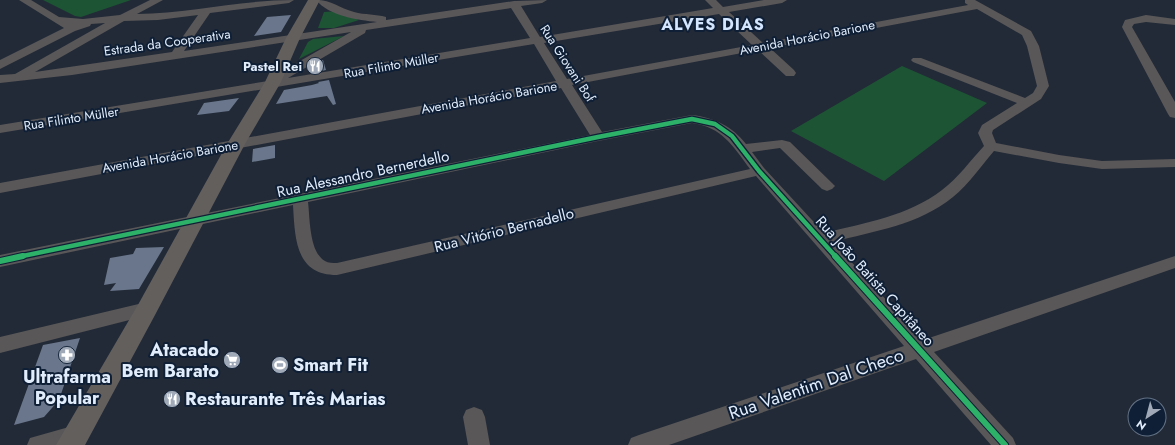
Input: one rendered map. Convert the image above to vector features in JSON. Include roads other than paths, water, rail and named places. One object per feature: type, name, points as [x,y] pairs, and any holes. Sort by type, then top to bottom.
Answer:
[{"type":"main road","points":[[73,440],[147,309],[236,144],[272,83],[293,38],[314,0]]},
{"type":"street","points":[[24,0],[59,20],[71,30]]},
{"type":"street","points":[[0,87],[13,78],[119,18],[158,0]]},
{"type":"street","points":[[59,20],[96,21],[119,18],[158,17],[206,12],[289,0]]},
{"type":"street","points":[[321,0],[335,9],[371,21]]},
{"type":"street","name":"Estrada da Cooperativa","points":[[0,79],[72,72],[338,31],[371,21],[403,21],[542,0]]},
{"type":"street","points":[[710,0],[790,73]]},
{"type":"street","name":"Rua Filinto Müller","points":[[0,129],[782,0]]},
{"type":"street","points":[[972,3],[1027,33],[1031,39],[1043,86],[1041,92],[987,128],[985,133],[991,146]]},
{"type":"street","name":"Avenida Horácio Barione","points":[[0,188],[761,46],[972,3]]},
{"type":"street","name":"Rua Giovani Bof","points":[[514,4],[598,137]]},
{"type":"street","points":[[175,56],[206,12]]},
{"type":"street","points":[[1175,22],[1152,19],[1136,19],[1129,22],[1127,27],[1175,114]]},
{"type":"street","points":[[0,65],[71,30],[96,21]]},
{"type":"street","points":[[272,83],[371,21]]},
{"type":"street","points":[[917,60],[1026,103]]},
{"type":"street","name":"Rua Alessandro Bernerdello","points":[[0,261],[598,137],[692,119],[711,122],[729,132]]},
{"type":"street","name":"Rua João Batista Capitâneo","points":[[729,132],[760,171],[1005,445]]},
{"type":"street","points":[[742,149],[782,144],[785,145],[827,186]]},
{"type":"street","points":[[991,146],[1087,163],[1126,165],[1175,163]]},
{"type":"street","points":[[821,240],[904,217],[926,208],[941,199],[954,188],[991,146]]},
{"type":"street","name":"Rua Vitório Bernadello","points":[[300,199],[306,251],[312,261],[318,266],[327,269],[337,269],[760,171]]},
{"type":"street","name":"Rua Valentim Dal Checo","points":[[639,445],[919,348],[1175,262]]},
{"type":"street","points":[[0,344],[147,309]]},
{"type":"street","points":[[474,417],[479,445]]},
{"type":"street","points":[[38,445],[73,440]]},
{"type":"place","name":"Pastel Rei","points":[[315,66]]},
{"type":"place","name":"Ultrafarma Popular","points":[[67,355]]},
{"type":"place","name":"Atacado Bem Barato","points":[[232,360]]},
{"type":"place","name":"Smart Fit","points":[[280,365]]},
{"type":"place","name":"Restaurante Três Marias","points":[[172,399]]},
{"type":"district","name":"ALVES DIAS","points":[[713,24]]}]
